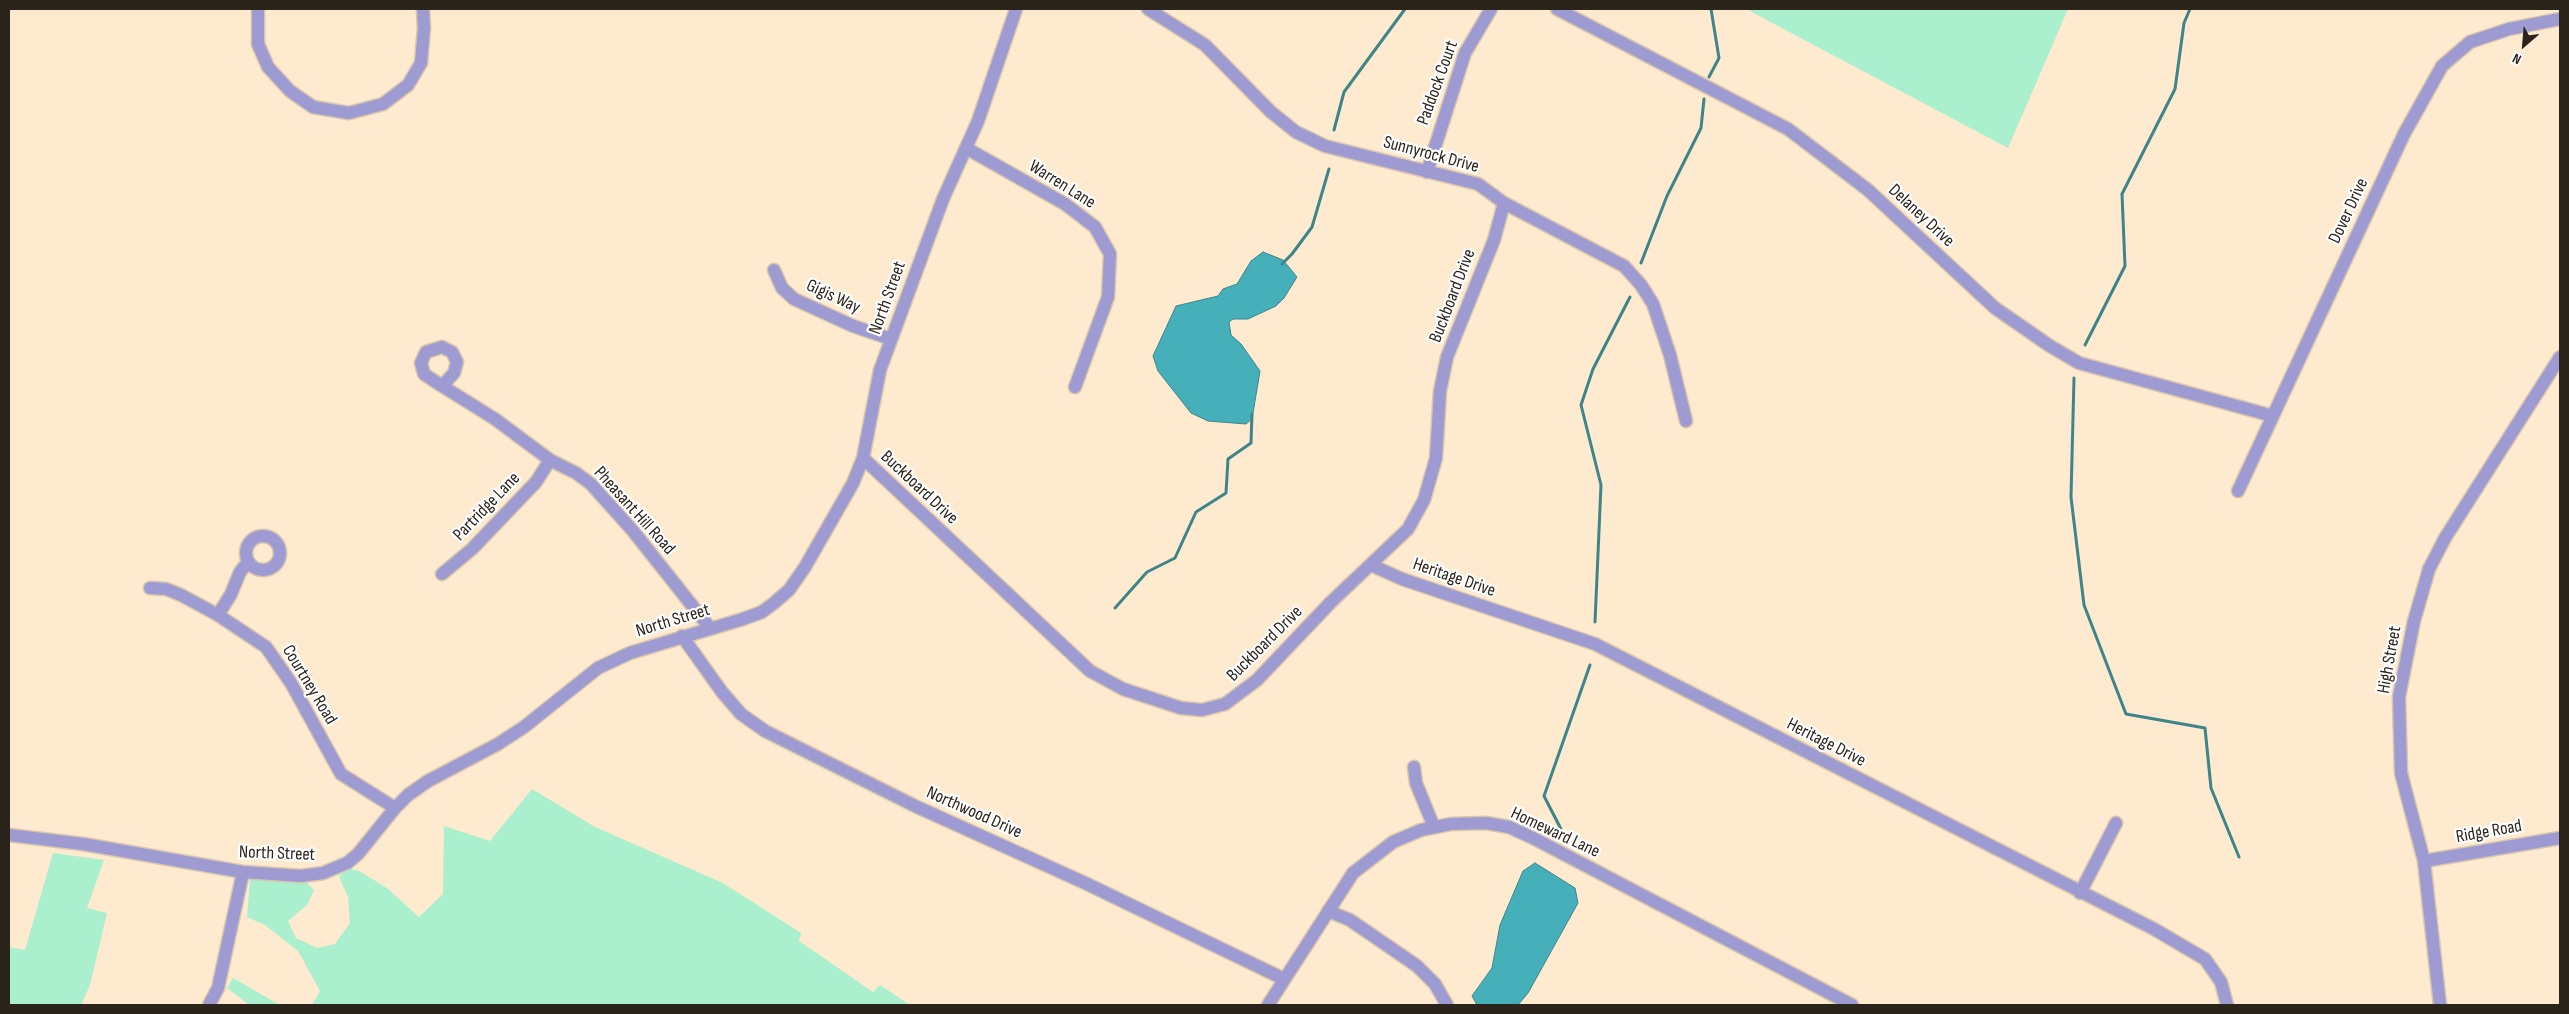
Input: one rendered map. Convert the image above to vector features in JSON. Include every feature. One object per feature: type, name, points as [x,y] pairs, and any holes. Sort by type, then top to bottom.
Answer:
[{"type":"street","points":[[258,9],[258,44],[268,67],[290,91],[313,107],[349,113],[383,104],[408,85],[421,63],[424,28],[423,9]]},
{"type":"street","name":"North Street","points":[[9,834],[83,844],[243,872],[301,876],[323,873],[348,863],[358,854],[394,808],[408,795],[428,781],[462,765],[524,727],[598,668],[630,653],[762,612],[789,590],[835,516],[853,483],[863,458],[874,388],[943,199],[966,148],[1016,9]]},
{"type":"street","name":"Sunnyrock Drive","points":[[1148,9],[1206,45],[1271,112],[1296,132],[1325,146],[1478,184],[1504,203],[1624,266],[1641,285],[1653,304],[1670,355],[1686,421]]},
{"type":"street","name":"Paddock Court","points":[[1428,172],[1465,53],[1491,9]]},
{"type":"street","name":"Delaney Drive","points":[[1557,9],[1788,129],[1868,190],[1995,308],[2079,363],[2272,416]]},
{"type":"street","name":"Dover Drive","points":[[2238,491],[2404,134],[2442,66],[2470,42],[2509,29],[2560,19]]},
{"type":"street","name":"Warren Lane","points":[[966,148],[1065,204],[1095,227],[1110,254],[1108,297],[1075,387]]},
{"type":"street","name":"Buckboard Drive","points":[[863,458],[1090,671],[1123,689],[1181,708],[1202,710],[1217,707],[1244,691],[1408,529],[1424,500],[1436,458],[1440,391],[1448,357],[1494,240],[1504,203]]},
{"type":"street","name":"Gigis Way","points":[[774,270],[782,288],[794,299],[853,326],[891,339]]},
{"type":"street","name":"High Street","points":[[2440,1005],[2424,861],[2401,772],[2399,697],[2414,621],[2429,570],[2440,546],[2560,357]]},
{"type":"street","name":"Pheasant Hill Road","points":[[442,386],[489,415],[550,460],[576,473],[605,499],[710,628]]},
{"type":"street","name":"Partridge Lane","points":[[442,574],[472,549],[536,482],[550,460]]},
{"type":"street","points":[[218,615],[231,594],[240,572],[248,562]]},
{"type":"street","name":"Heritage Drive","points":[[1371,565],[1402,579],[1595,644],[2080,893],[2154,929],[2205,959],[2220,982],[2227,1005]]},
{"type":"street","name":"Courtney Road","points":[[150,588],[174,592],[218,615],[266,647],[291,683],[341,774],[394,808]]},
{"type":"street","name":"Northwood Drive","points":[[682,636],[722,692],[741,714],[765,731],[907,802],[1284,979]]},
{"type":"street","points":[[1414,766],[1416,783],[1434,827]]},
{"type":"street","name":"Homeward Lane","points":[[1268,1005],[1353,872],[1393,842],[1421,830],[1450,824],[1486,823],[1517,830],[1852,1005]]},
{"type":"street","points":[[2080,893],[2116,824]]},
{"type":"street","name":"Ridge Road","points":[[2424,861],[2560,838]]},
{"type":"street","points":[[209,1005],[218,988],[243,872]]},
{"type":"street","points":[[1328,912],[1350,920],[1417,966],[1435,984],[1447,1005]]},
{"type":"green space","points":[[1746,9],[2068,9],[2008,148]]},
{"type":"green space","points":[[532,789],[595,827],[723,883],[801,933],[799,941],[873,992],[880,985],[910,1005],[312,1005],[320,991],[298,951],[265,925],[247,917],[250,879],[305,881],[314,890],[307,905],[288,921],[296,938],[317,948],[335,944],[350,923],[348,897],[339,877],[347,868],[359,871],[387,888],[419,917],[443,894],[444,826],[490,841]]},
{"type":"green space","points":[[53,853],[104,860],[87,908],[107,913],[90,985],[81,1005],[9,1005],[9,947],[25,950]]},
{"type":"green space","points":[[233,978],[278,1004],[292,1005],[249,1005],[227,988]]},
{"type":"water","points":[[1263,252],[1283,260],[1297,277],[1284,298],[1276,306],[1248,319],[1233,319],[1229,322],[1231,335],[1241,344],[1260,371],[1252,419],[1246,424],[1208,421],[1191,413],[1158,371],[1153,356],[1176,306],[1218,296],[1223,289],[1237,284],[1251,261]]},
{"type":"water","points":[[1535,863],[1575,888],[1578,903],[1528,993],[1518,1005],[1477,1005],[1472,996],[1492,968],[1500,925],[1523,871]]},
{"type":"waterway","points":[[1334,130],[1344,92],[1405,9]]},
{"type":"waterway","points":[[1709,77],[1719,58],[1711,9]]},
{"type":"waterway","points":[[2085,345],[2125,266],[2122,194],[2175,89],[2184,23],[2190,9]]},
{"type":"waterway","points":[[1641,263],[1667,196],[1701,128],[1704,99]]},
{"type":"waterway","points":[[1282,264],[1312,227],[1329,169]]},
{"type":"waterway","points":[[1595,622],[1601,485],[1581,405],[1593,369],[1630,297]]},
{"type":"waterway","points":[[2074,378],[2071,497],[2084,605],[2126,714],[2205,728],[2211,788],[2239,857]]},
{"type":"waterway","points":[[1115,608],[1147,572],[1175,558],[1196,512],[1226,493],[1228,459],[1251,443],[1252,414]]},
{"type":"waterway","points":[[1562,831],[1544,796],[1590,665]]}]
